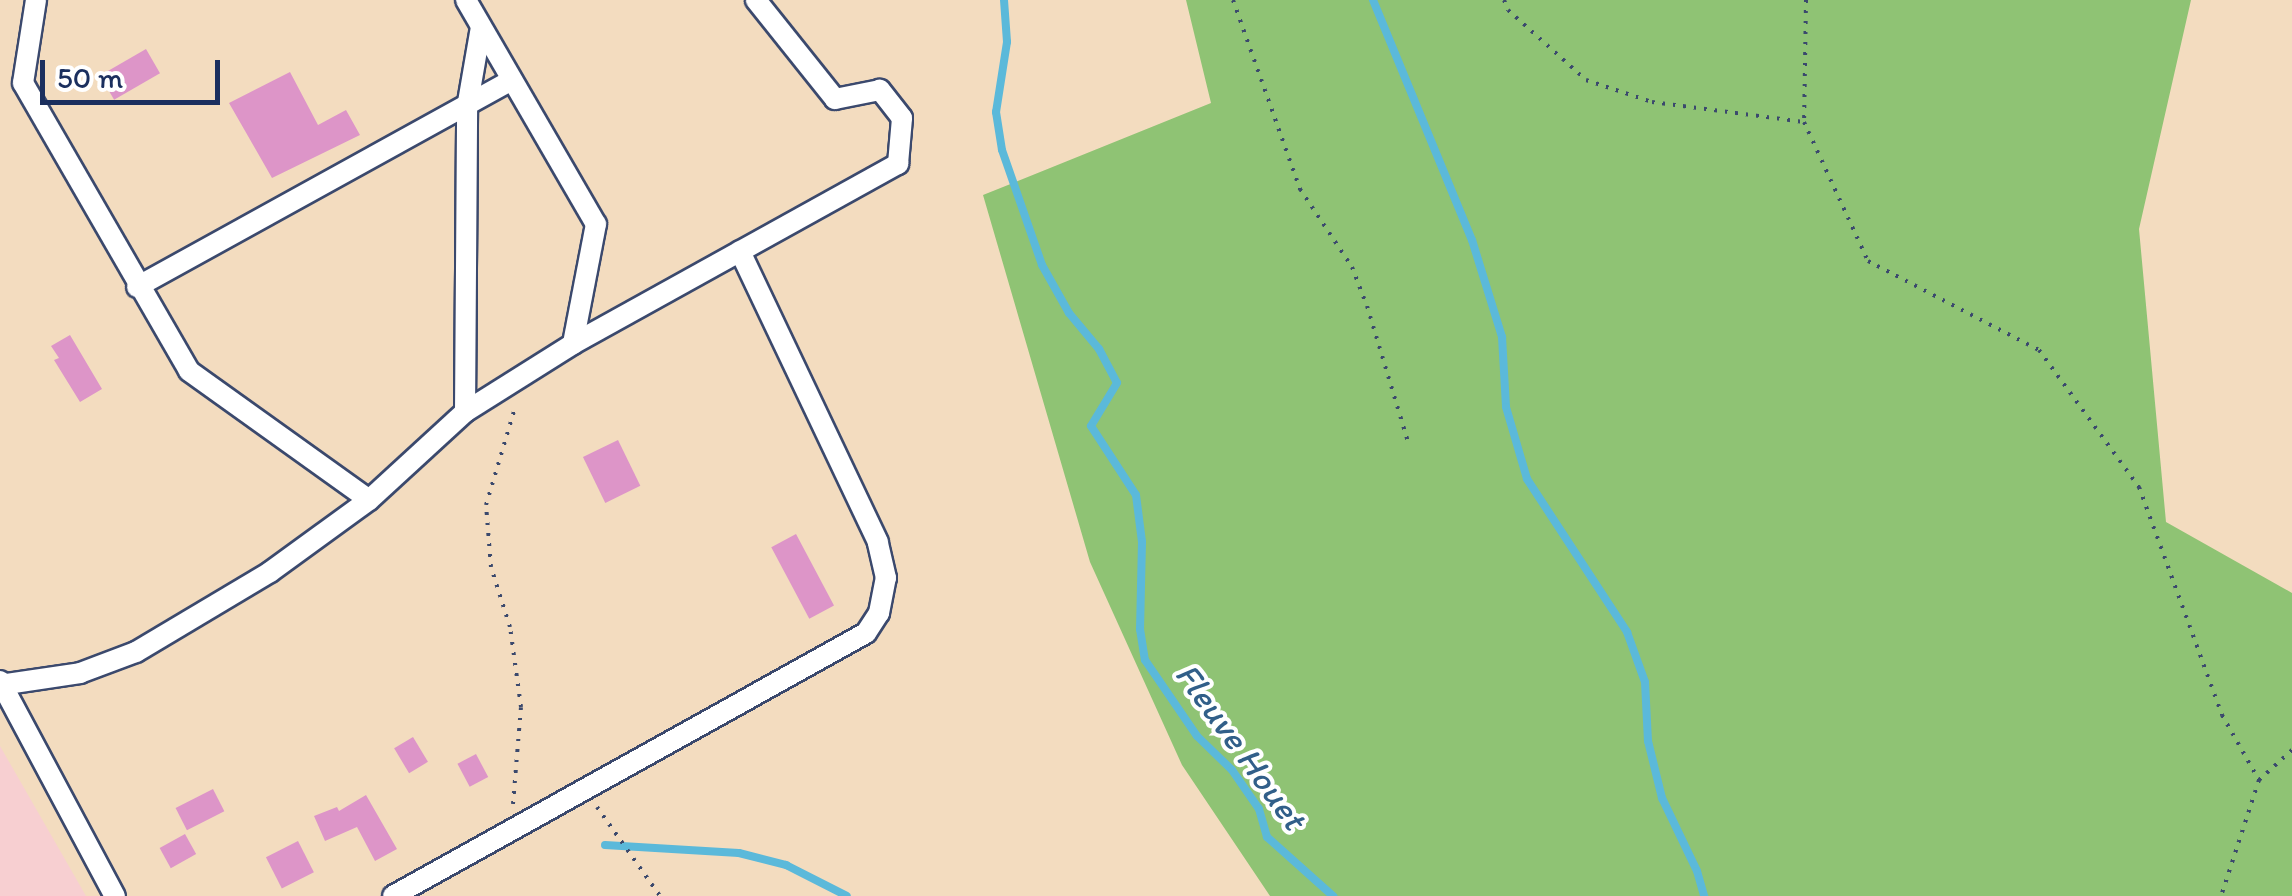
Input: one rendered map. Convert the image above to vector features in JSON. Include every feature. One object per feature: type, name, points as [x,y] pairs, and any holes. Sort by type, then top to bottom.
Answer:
[{"type":"street","points":[[36,0],[23,83],[137,288],[189,370],[369,500]]},
{"type":"street","points":[[466,0],[596,224],[573,344]]},
{"type":"street","points":[[115,896],[1,683],[80,674],[136,652],[270,572],[369,500],[465,412],[524,379],[573,344],[898,164],[903,142],[902,118],[880,90],[836,99],[756,0]]},
{"type":"street","points":[[465,412],[467,108],[481,27]]},
{"type":"street","points":[[137,288],[512,80]]},
{"type":"street","points":[[393,896],[866,633],[879,613],[886,578],[878,542],[740,251]]},
{"type":"path","points":[[1234,0],[1300,189],[1357,280],[1408,442]]},
{"type":"path","points":[[1504,0],[1508,10],[1586,80],[1652,102],[1804,122]]},
{"type":"path","points":[[1806,0],[1804,122],[1868,261],[2038,350],[2139,486],[2222,715],[2259,780]]},
{"type":"path","points":[[511,832],[521,707],[510,627],[490,568],[486,505],[524,379]]},
{"type":"path","points":[[2221,896],[2259,780],[2292,750]]},
{"type":"path","points":[[586,791],[660,896]]},
{"type":"shaded area","points":[[0,746],[86,896],[0,896]]},
{"type":"green space","points":[[1186,0],[2191,0],[2139,229],[2166,522],[2292,593],[2292,896],[1270,896],[1182,765],[1090,562],[983,195],[1211,103]]},
{"type":"building","points":[[146,49],[160,73],[114,100],[100,76]]},
{"type":"building","points":[[290,72],[318,125],[346,110],[360,135],[272,178],[229,103]]},
{"type":"building","points":[[70,335],[102,389],[80,402],[54,360],[59,358],[51,346]]},
{"type":"building","points":[[618,440],[640,486],[605,503],[583,457]]},
{"type":"building","points":[[796,534],[834,606],[809,619],[771,547]]},
{"type":"building","points":[[413,737],[428,762],[409,773],[394,748]]},
{"type":"building","points":[[476,754],[488,777],[470,787],[457,764]]},
{"type":"building","points":[[213,789],[224,811],[187,830],[176,808]]},
{"type":"building","points":[[366,795],[397,849],[375,861],[357,827],[325,841],[314,816],[337,807],[339,811]]},
{"type":"building","points":[[185,834],[196,854],[171,868],[160,848]]},
{"type":"building","points":[[298,841],[314,872],[282,889],[266,857]]},
{"type":"waterway","name":"Fleuve Houet","points":[[1004,0],[1007,42],[996,112],[1002,150],[1042,265],[1069,313],[1099,349],[1117,383],[1091,426],[1136,495],[1142,542],[1140,629],[1145,660],[1197,736],[1232,770],[1259,809],[1267,837],[1333,896]]},
{"type":"waterway","points":[[1373,0],[1472,240],[1502,337],[1506,407],[1527,479],[1627,632],[1645,682],[1648,741],[1662,798],[1697,871],[1704,896]]},
{"type":"waterway","points":[[605,845],[739,853],[786,865],[847,896]]}]
